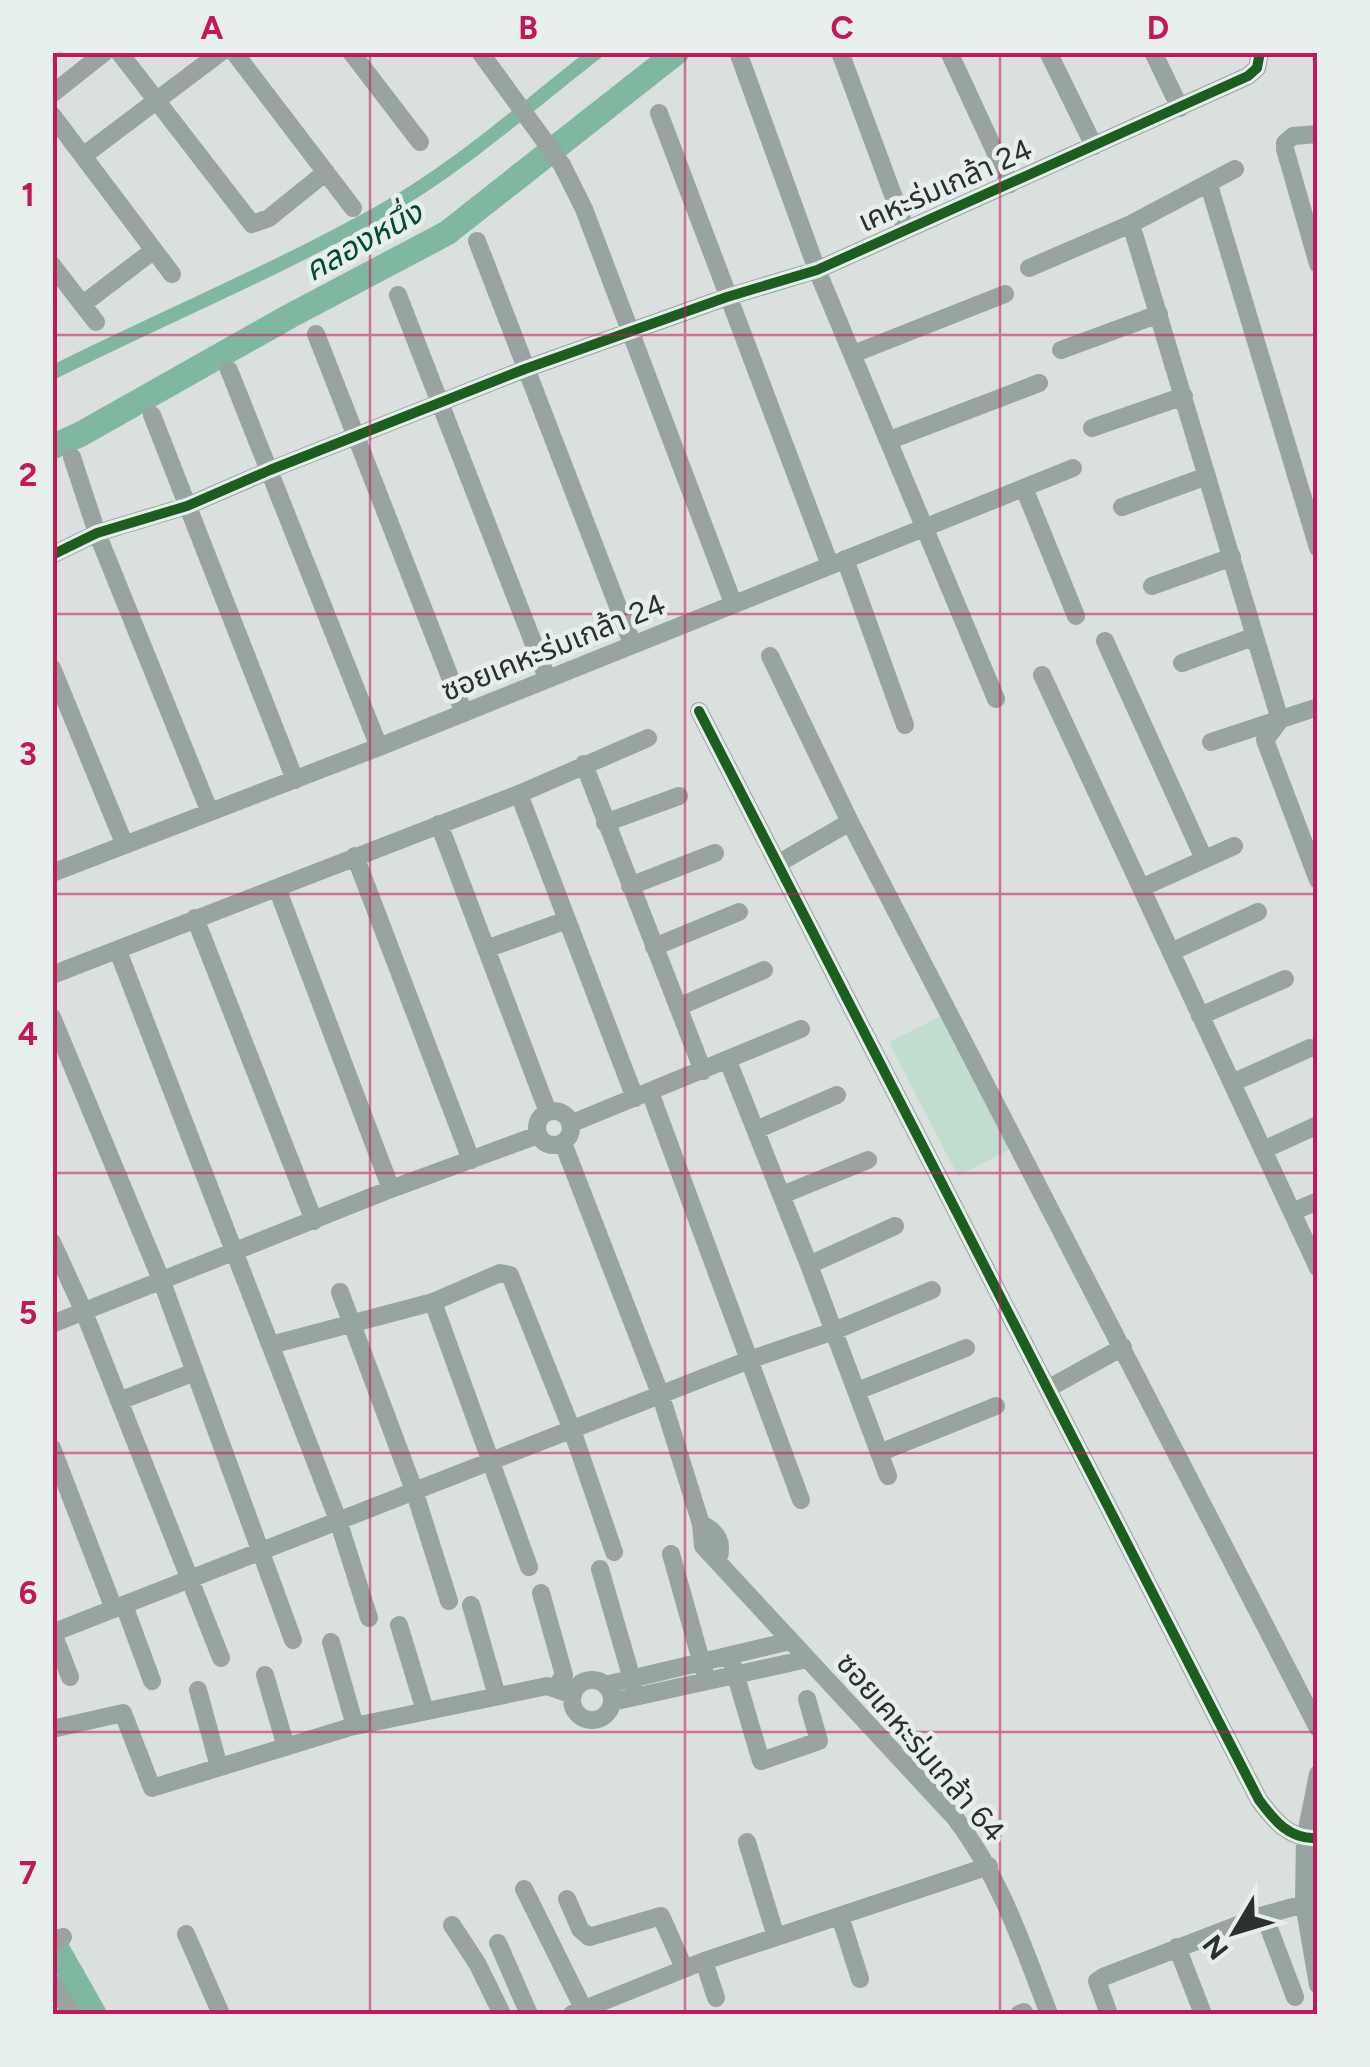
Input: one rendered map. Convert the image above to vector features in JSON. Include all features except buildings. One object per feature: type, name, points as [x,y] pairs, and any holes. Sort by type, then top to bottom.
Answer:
[{"type":"street","points":[[52,94],[105,52]]},
{"type":"street","points":[[119,52],[252,224],[269,218],[326,172]]},
{"type":"street","points":[[83,156],[221,52]]},
{"type":"street","points":[[234,52],[354,208]]},
{"type":"street","points":[[351,52],[420,142]]},
{"type":"street","points":[[480,52],[562,165],[584,210],[733,603]]},
{"type":"street","points":[[738,52],[816,270],[996,699]]},
{"type":"street","points":[[840,52],[906,230]]},
{"type":"street","points":[[949,52],[1010,184]]},
{"type":"street","points":[[1048,52],[1094,146]]},
{"type":"street","points":[[1153,52],[1180,108]]},
{"type":"street","name":"เคหะร่มเกล้า 24","points":[[52,555],[97,533],[187,506],[524,370],[727,297],[816,270],[1248,76],[1256,68],[1260,52]]},
{"type":"street","points":[[659,113],[727,297],[905,725]]},
{"type":"street","points":[[52,115],[172,274]]},
{"type":"street","points":[[1318,134],[1288,142],[1318,264]]},
{"type":"street","points":[[1029,268],[1131,224],[1235,169]]},
{"type":"street","points":[[1209,184],[1318,548]]},
{"type":"street","points":[[1131,224],[1280,720]]},
{"type":"street","points":[[476,241],[632,643]]},
{"type":"street","points":[[83,304],[154,250]]},
{"type":"street","points":[[52,265],[96,322]]},
{"type":"street","points":[[853,354],[1004,294]]},
{"type":"street","points":[[398,295],[546,678]]},
{"type":"street","points":[[1060,350],[1159,314]]},
{"type":"street","points":[[316,334],[464,714]]},
{"type":"street","points":[[229,370],[379,747]]},
{"type":"street","points":[[890,440],[1039,383]]},
{"type":"street","points":[[1092,428],[1184,396]]},
{"type":"street","points":[[152,415],[294,780]]},
{"type":"street","points":[[72,456],[97,533],[209,810]]},
{"type":"street","name":"ซอยเคหะร่มเกล้า 24","points":[[52,872],[464,714],[1072,468]]},
{"type":"street","points":[[1122,507],[1208,476]]},
{"type":"street","points":[[1024,488],[1076,616]]},
{"type":"street","points":[[1152,586],[1232,557]]},
{"type":"street","points":[[1182,664],[1253,638]]},
{"type":"street","points":[[1105,640],[1204,860]]},
{"type":"street","points":[[770,656],[850,822],[1318,1728]]},
{"type":"street","points":[[52,668],[124,843]]},
{"type":"street","points":[[1042,674],[1318,1268]]},
{"type":"street","points":[[1212,742],[1318,707]]},
{"type":"street","points":[[699,711],[1258,1800],[1279,1827],[1311,1839]]},
{"type":"street","points":[[1280,720],[1265,740],[1318,880]]},
{"type":"street","points":[[52,975],[519,794],[648,738]]},
{"type":"street","points":[[584,764],[703,1071]]},
{"type":"street","points":[[519,794],[567,920],[750,1360],[801,1500]]},
{"type":"street","points":[[605,822],[679,796]]},
{"type":"street","points":[[779,863],[850,822]]},
{"type":"street","points":[[439,824],[548,1112]]},
{"type":"street","points":[[1141,888],[1234,846]]},
{"type":"street","points":[[630,886],[715,853]]},
{"type":"street","points":[[355,856],[471,1160]]},
{"type":"street","points":[[277,888],[391,1189]]},
{"type":"street","points":[[654,947],[738,912]]},
{"type":"street","points":[[1171,952],[1258,912]]},
{"type":"street","points":[[195,918],[314,1221]]},
{"type":"street","points":[[486,949],[567,920]]},
{"type":"street","points":[[118,951],[338,1520],[369,1618]]},
{"type":"street","points":[[678,1007],[764,970]]},
{"type":"street","points":[[1200,1016],[1285,978]]},
{"type":"street","points":[[52,1017],[162,1282],[293,1640]]},
{"type":"street","points":[[570,1124],[801,1029]]},
{"type":"street","points":[[1232,1083],[1310,1048]]},
{"type":"street","points":[[728,1061],[888,1476]]},
{"type":"street","points":[[756,1130],[837,1095]]},
{"type":"street","points":[[548,1112],[562,1113],[570,1124],[568,1138],[562,1143],[549,1145],[538,1135],[538,1121],[548,1112]]},
{"type":"street","points":[[1263,1150],[1318,1125]]},
{"type":"street","points":[[52,1324],[538,1135]]},
{"type":"street","points":[[562,1143],[661,1396],[701,1524],[719,1538],[722,1548],[718,1560]]},
{"type":"street","points":[[782,1195],[868,1160]]},
{"type":"street","points":[[1292,1212],[1318,1201]]},
{"type":"street","points":[[809,1265],[895,1226]]},
{"type":"street","points":[[52,1242],[84,1312],[220,1658]]},
{"type":"street","points":[[271,1345],[432,1302],[500,1273],[510,1275],[572,1430],[614,1552]]},
{"type":"street","points":[[70,1678],[53,1633],[750,1360],[834,1332],[932,1290]]},
{"type":"street","points":[[340,1292],[414,1490],[449,1601]]},
{"type":"street","points":[[432,1302],[529,1567]]},
{"type":"street","points":[[1049,1388],[1123,1347]]},
{"type":"street","points":[[856,1391],[966,1348]]},
{"type":"street","points":[[119,1402],[195,1372]]},
{"type":"street","points":[[879,1453],[996,1406]]},
{"type":"street","points":[[52,1448],[152,1681]]},
{"type":"street","name":"ซอยเคหะร่มเกล้า 64","points":[[701,1524],[703,1546],[956,1819],[989,1866],[1048,2014]]},
{"type":"street","points":[[671,1554],[706,1682]]},
{"type":"street","points":[[600,1570],[634,1688]]},
{"type":"street","points":[[541,1593],[564,1675],[555,1688]]},
{"type":"street","points":[[470,1606],[497,1696]]},
{"type":"street","points":[[399,1625],[425,1711]]},
{"type":"street","points":[[609,1694],[601,1718],[587,1719],[576,1712],[574,1695],[588,1681],[609,1694],[701,1662],[790,1641]]},
{"type":"street","points":[[331,1642],[356,1725]]},
{"type":"street","points":[[730,1656],[761,1760],[819,1740],[807,1698]]},
{"type":"street","points":[[634,1688],[706,1682],[808,1659]]},
{"type":"street","points":[[265,1675],[286,1747]]},
{"type":"street","points":[[52,1729],[123,1714],[152,1788],[356,1725],[547,1686],[574,1695]]},
{"type":"street","points":[[198,1690],[219,1768]]},
{"type":"street","points":[[1318,1774],[1304,1904],[1318,1985]]},
{"type":"street","points":[[747,1842],[776,1937]]},
{"type":"street","points":[[524,1889],[584,2011],[684,1968],[989,1866]]},
{"type":"street","points":[[567,1899],[580,1929],[588,1937],[661,1916],[684,1968]]},
{"type":"street","points":[[1109,2014],[1097,1981],[1264,1915],[1304,1904]]},
{"type":"street","points":[[1264,1915],[1295,1996]]},
{"type":"street","points":[[840,1916],[860,1978]]},
{"type":"street","points":[[452,1925],[477,1962],[502,2014]]},
{"type":"street","points":[[186,1934],[221,2014]]},
{"type":"street","points":[[498,1943],[529,2014]]},
{"type":"street","points":[[1178,1947],[1203,2014]]},
{"type":"street","points":[[704,1961],[716,1998]]},
{"type":"street","points":[[52,1983],[72,2014]]},
{"type":"green space","points":[[947,1013],[1016,1146],[958,1176],[889,1042]]},
{"type":"waterway","points":[[52,373],[382,211],[465,156],[597,52]]},
{"type":"waterway","name":"คลองหนึ่ง","points":[[52,447],[447,233],[677,52]]},
{"type":"waterway","points":[[52,1940],[94,2014]]},
{"type":"cycle path","points":[[52,555],[97,533],[187,506],[525,369],[727,297],[817,270],[1248,76],[1257,68],[1260,52]]},
{"type":"cycle path","points":[[699,711],[1259,1800],[1291,1832],[1318,1838]]}]
